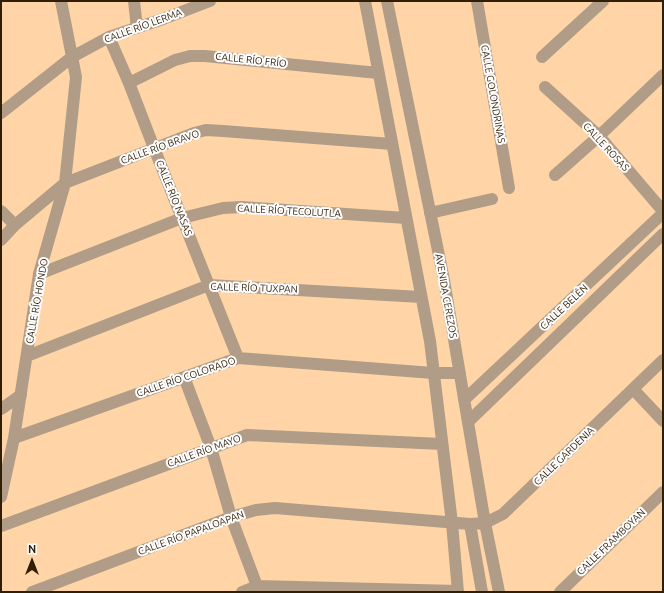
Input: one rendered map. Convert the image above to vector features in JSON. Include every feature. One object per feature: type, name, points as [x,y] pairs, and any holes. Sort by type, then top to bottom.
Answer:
[{"type":"street","name":"CALLE RÍO HONDO","points":[[1,497],[14,438],[39,274],[65,184],[76,77],[61,1]]},
{"type":"street","points":[[134,1],[137,28]]},
{"type":"street","name":"CALLE RÍO LERMA","points":[[1,113],[72,57],[109,38],[210,1]]},
{"type":"street","points":[[242,592],[257,589],[458,592],[452,523],[430,341],[365,1]]},
{"type":"street","name":"AVENIDA CEREZOS","points":[[387,1],[444,280],[485,523],[500,592]]},
{"type":"street","name":"CALLE GOLONDRINAS","points":[[477,1],[509,188]]},
{"type":"street","points":[[542,57],[603,1]]},
{"type":"street","name":"CALLE RÍO NASAS","points":[[109,38],[129,83],[238,358]]},
{"type":"street","name":"CALLE RÍO FRÍO","points":[[129,83],[175,60],[190,56],[205,56],[378,73]]},
{"type":"street","points":[[555,175],[599,136],[663,75]]},
{"type":"street","name":"CALLE ROSAS","points":[[545,87],[599,136],[663,212]]},
{"type":"street","name":"CALLE RÍO BRAVO","points":[[1,240],[15,225],[65,184],[154,148],[206,130],[392,144]]},
{"type":"street","points":[[430,213],[492,199]]},
{"type":"street","name":"CALLE RÍO TECOLUTLA","points":[[39,274],[182,218],[223,208],[241,207],[406,218]]},
{"type":"street","points":[[1,211],[15,225]]},
{"type":"street","name":"CALLE BELÉN","points":[[464,400],[663,212]]},
{"type":"street","name":"CALLE BELÉN","points":[[468,422],[663,234]]},
{"type":"street","name":"CALLE RÍO TUXPAN","points":[[27,356],[209,285],[422,296]]},
{"type":"street","name":"CALLE RÍO COLORADO","points":[[14,438],[238,358],[433,372],[460,372]]},
{"type":"street","name":"CALLE GARDENIA","points":[[452,523],[485,523],[503,514],[663,360]]},
{"type":"street","points":[[184,377],[211,448],[230,517],[257,589]]},
{"type":"street","points":[[633,389],[663,421]]},
{"type":"street","points":[[1,409],[21,395]]},
{"type":"street","name":"CALLE RÍO MAYO","points":[[1,526],[247,435],[442,444]]},
{"type":"street","name":"CALLE FRAMBOYAN","points":[[560,592],[663,492]]},
{"type":"street","name":"CALLE RÍO PAPALOAPAN","points":[[32,592],[230,517],[256,510],[275,508],[452,523]]},
{"type":"street","points":[[470,524],[482,592]]}]
